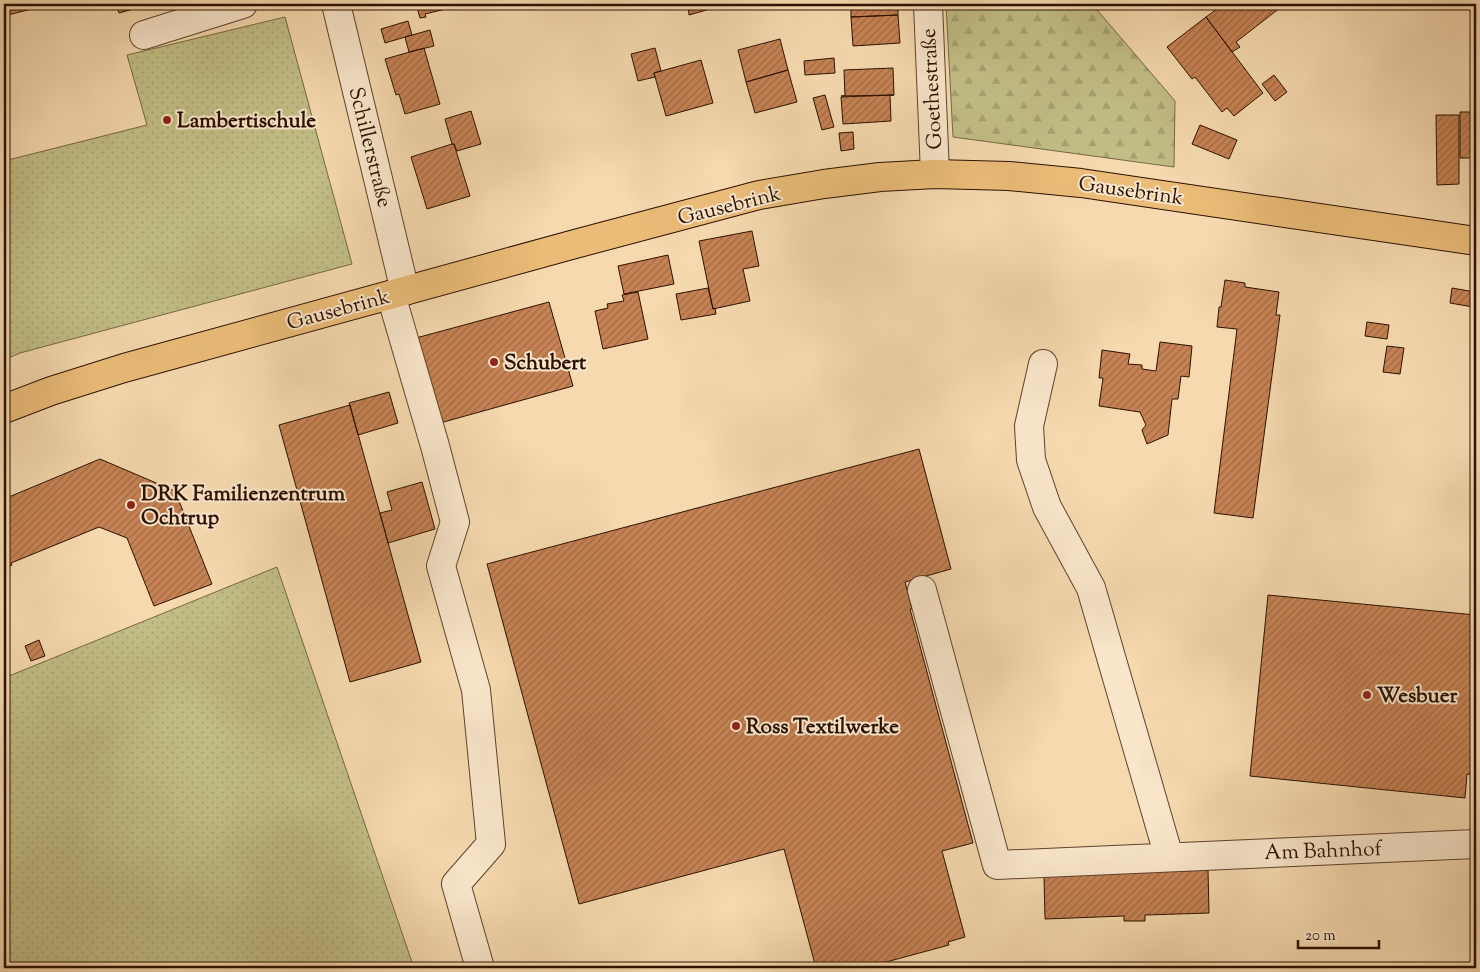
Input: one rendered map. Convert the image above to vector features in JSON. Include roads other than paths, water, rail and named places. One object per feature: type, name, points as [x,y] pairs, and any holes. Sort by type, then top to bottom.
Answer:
[{"type":"main road","name":"Gausebrink","points":[[4,409],[52,391],[124,368],[759,195],[880,177],[935,174],[1009,176],[1081,183],[1476,241]]},
{"type":"street","points":[[144,35],[243,4]]},
{"type":"street","name":"Schillerstraße","points":[[336,4],[398,293],[455,522],[441,566],[476,690],[491,844],[456,884],[480,968]]},
{"type":"street","name":"Goethestraße","points":[[928,4],[935,174]]},
{"type":"street","points":[[1043,364],[1029,426],[1030,460],[1047,507],[1091,588],[1169,857]]},
{"type":"street","name":"Am Bahnhof","points":[[922,590],[997,865],[1476,844]]},
{"type":"place","name":"Lambertischule","points":[[167,120]]},
{"type":"place","name":"Schubert","points":[[494,362]]},
{"type":"place","name":"DRK Familienzentrum Ochtrup","points":[[131,505]]},
{"type":"place","name":"Wesbuer","points":[[1367,695]]},
{"type":"place","name":"Ross Textilwerke","points":[[736,726]]}]
